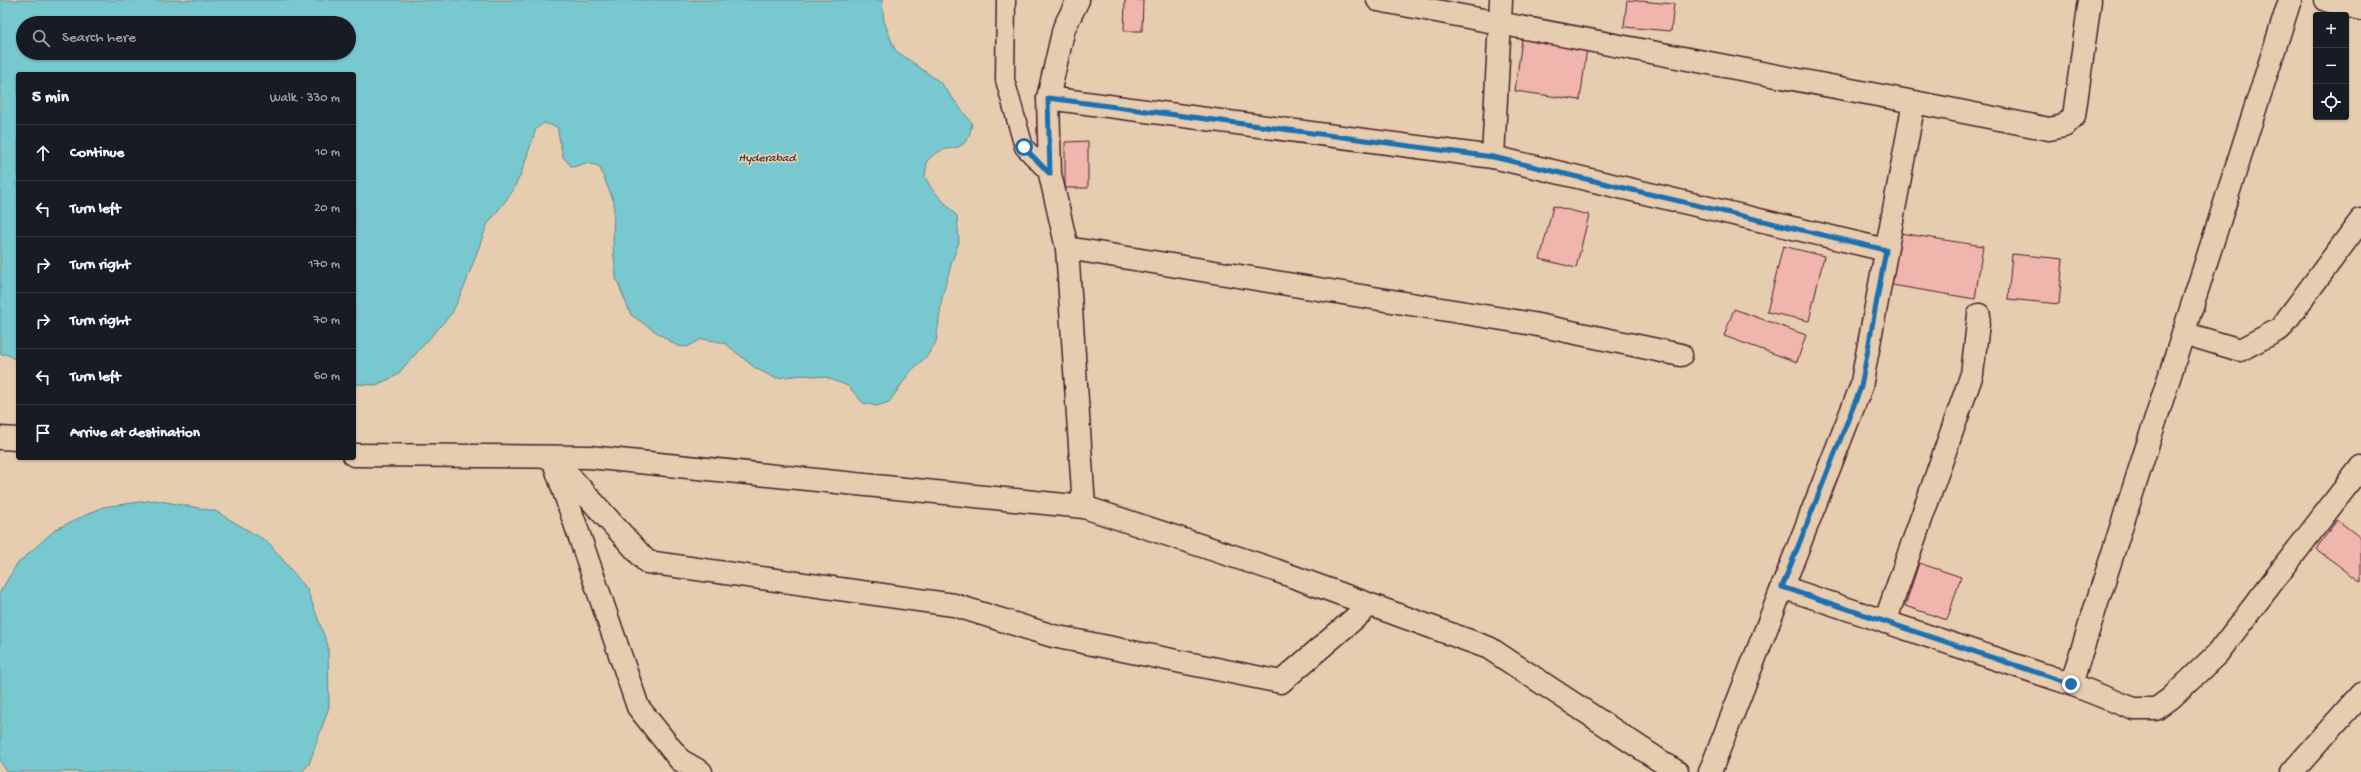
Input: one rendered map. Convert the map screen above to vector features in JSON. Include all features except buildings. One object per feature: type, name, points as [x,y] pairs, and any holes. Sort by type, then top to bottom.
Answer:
[{"type":"street","points":[[1078,0],[1064,28],[1048,98],[1050,174],[1067,248],[1084,507]]},
{"type":"street","points":[[1378,0],[2049,128],[2064,126],[2074,116],[2090,0]]},
{"type":"street","points":[[1493,157],[1501,0]]},
{"type":"street","points":[[2071,684],[2290,0]]},
{"type":"street","points":[[2334,1],[2361,9]]},
{"type":"street","points":[[1048,98],[1493,157],[1886,250]]},
{"type":"street","points":[[1710,772],[1861,387],[1914,102]]},
{"type":"street","points":[[2183,333],[2240,350],[2280,329],[2361,220]]},
{"type":"street","points":[[1067,248],[1533,324],[1681,355]]},
{"type":"street","points":[[1885,622],[1972,374],[1979,316]]},
{"type":"street","points":[[0,438],[16,439]]},
{"type":"street","points":[[356,455],[589,457],[1084,507],[1274,570],[1489,648],[1677,772]]},
{"type":"street","points":[[552,456],[647,562],[954,605],[1053,636],[1281,682],[1370,605]]},
{"type":"street","points":[[552,456],[638,707],[680,760],[701,772]]},
{"type":"street","points":[[1782,587],[2071,684],[2134,709],[2156,709],[2171,698],[2217,654],[2361,467]]},
{"type":"street","points":[[2292,772],[2361,694]]},
{"type":"lane","points":[[1006,0],[1005,80],[1024,147],[1050,174]]},
{"type":"water","name":"Hyderabad","points":[[0,0],[882,0],[884,21],[895,50],[940,82],[972,123],[969,135],[961,146],[942,150],[927,161],[925,177],[931,188],[957,216],[959,242],[942,298],[936,342],[927,356],[911,371],[889,402],[877,406],[863,403],[848,386],[825,377],[804,375],[775,378],[755,368],[726,344],[716,341],[702,339],[687,347],[677,346],[631,315],[616,278],[613,247],[614,202],[599,166],[587,163],[572,167],[563,157],[557,127],[544,123],[536,129],[521,174],[512,192],[487,225],[465,285],[452,313],[396,376],[376,385],[356,384],[356,72],[16,72],[16,360],[6,354],[0,354]]},
{"type":"water","points":[[155,500],[215,511],[268,542],[307,589],[328,646],[329,707],[309,764],[302,772],[7,772],[0,761],[0,592],[17,564],[56,529],[103,507]]},
{"type":"route","points":[[1024,147],[1050,174],[1048,98],[1493,157],[1886,250],[1869,351],[1861,387],[1782,587],[2071,684]]}]
